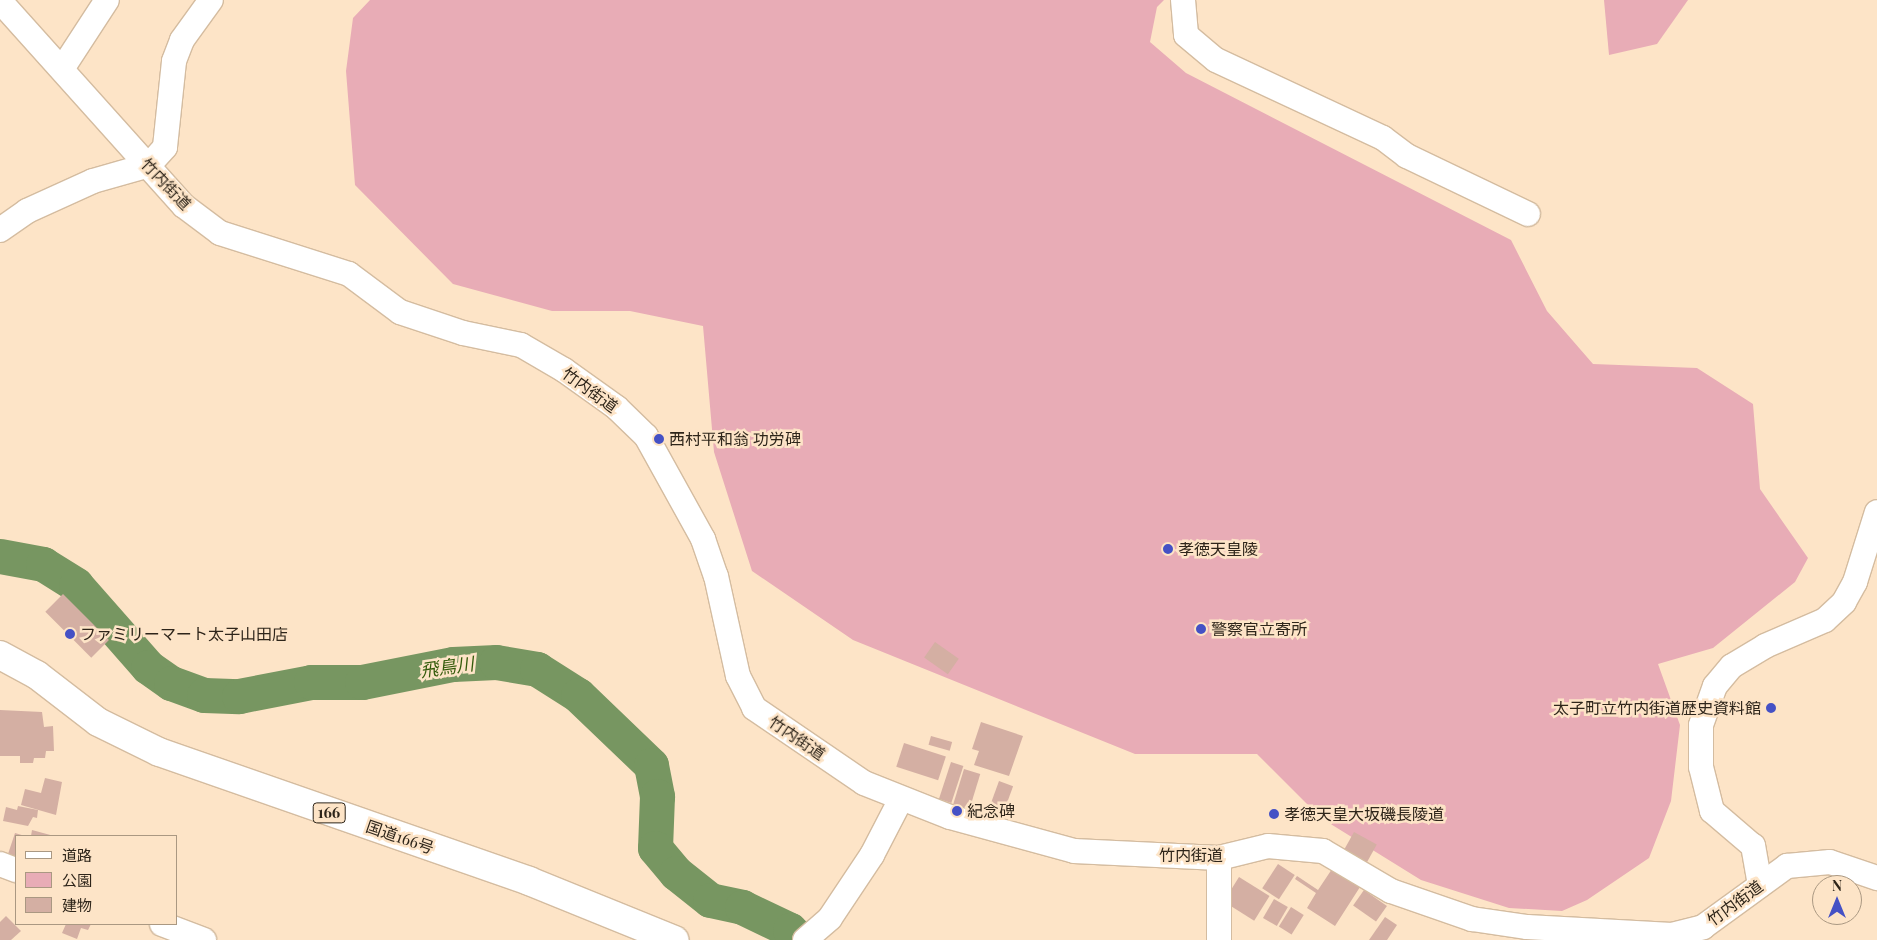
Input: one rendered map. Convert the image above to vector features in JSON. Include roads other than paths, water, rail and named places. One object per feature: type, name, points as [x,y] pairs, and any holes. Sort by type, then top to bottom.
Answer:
[{"type":"highway","name":"国道166号","points":[[0,655],[37,675],[98,722],[159,752],[529,881],[674,940]]},
{"type":"street","points":[[62,69],[107,0]]},
{"type":"street","points":[[0,230],[27,211],[93,181],[150,165],[164,147],[174,61],[182,40],[211,0]]},
{"type":"street","points":[[1183,0],[1186,35],[1216,60],[1383,138],[1407,156],[1528,214]]},
{"type":"street","name":"竹内街道","points":[[0,2],[62,69],[126,144],[150,165],[184,206],[220,233],[349,274],[400,312],[462,333],[521,345],[564,370],[617,408],[646,436],[703,539],[716,576],[738,676],[754,708],[864,783],[901,799],[1055,848],[1219,858],[1268,846],[1322,851],[1391,891],[1472,920],[1526,927],[1672,935],[1703,927],[1787,866],[1830,862],[1877,878]]},
{"type":"street","points":[[1760,885],[1753,846],[1712,811],[1701,767],[1701,725],[1715,686],[1732,666],[1765,646],[1825,620],[1844,602],[1855,582],[1877,512]]},
{"type":"street","points":[[809,936],[830,918],[872,855],[901,799]]},
{"type":"street","points":[[1219,858],[1219,937]]},
{"type":"street","points":[[0,864],[15,870]]},
{"type":"street","points":[[165,925],[204,940]]},
{"type":"waterway","name":"飛鳥川","points":[[0,556],[43,564],[76,585],[148,667],[171,683],[204,695],[239,696],[311,682],[362,682],[453,664],[496,662],[537,669],[578,695],[651,765],[657,796],[655,848],[676,873],[710,900],[742,907],[790,930],[800,940]]},
{"type":"place","name":"西村平和翁 功労碑","points":[[659,439]]},
{"type":"place","name":"孝徳天皇陵","points":[[1168,549]]},
{"type":"place","name":"警察官立寄所","points":[[1201,629]]},
{"type":"place","name":"ファミリーマート太子山田店","points":[[70,634]]},
{"type":"place","name":"太子町立竹内街道歴史資料館","points":[[1771,708]]},
{"type":"place","name":"紀念碑","points":[[957,811]]},
{"type":"place","name":"孝徳天皇大坂磯長陵道","points":[[1274,814]]}]
